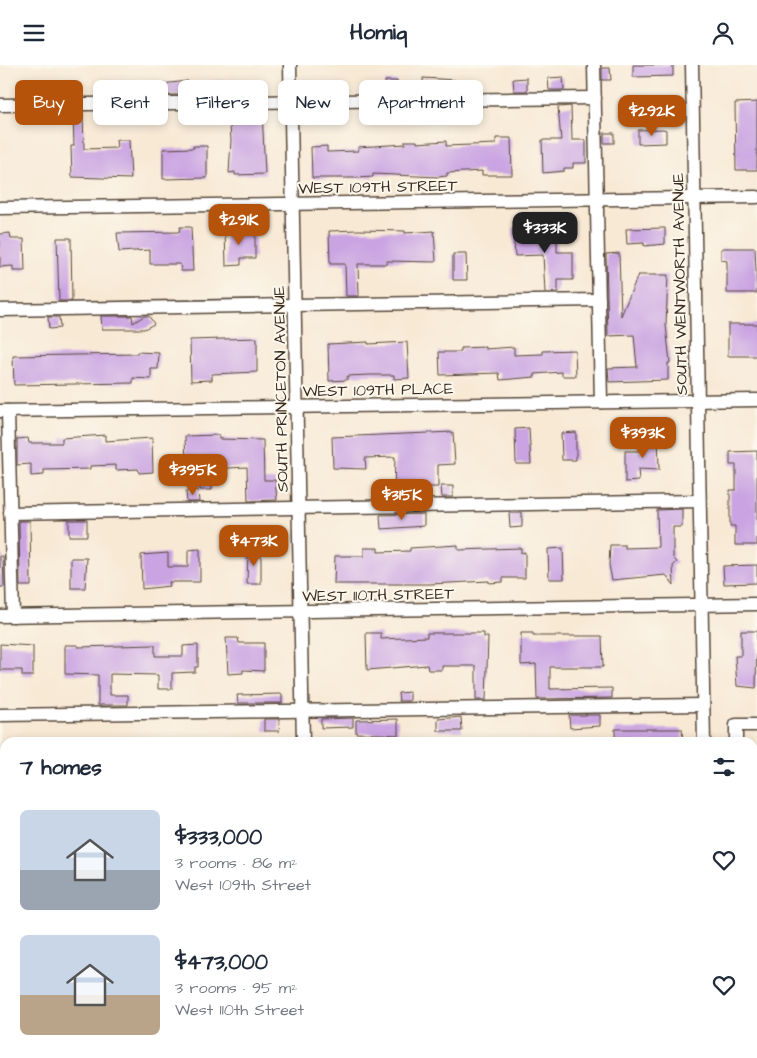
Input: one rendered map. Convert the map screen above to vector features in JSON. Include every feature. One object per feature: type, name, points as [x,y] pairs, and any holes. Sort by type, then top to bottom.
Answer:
[{"type":"street","name":"SOUTH PRINCETON AVENUE","points":[[290,65],[290,80]]},
{"type":"street","points":[[594,65],[602,402]]},
{"type":"street","name":"SOUTH WENTWORTH AVENUE","points":[[692,65],[704,737]]},
{"type":"street","points":[[349,101],[595,97]]},
{"type":"street","points":[[0,105],[278,102]]},
{"type":"street","name":"SOUTH PRINCETON AVENUE","points":[[291,125],[303,737]]},
{"type":"street","name":"WEST 109TH STREET","points":[[0,208],[757,197]]},
{"type":"street","points":[[0,310],[599,300]]},
{"type":"street","name":"WEST 109TH PLACE","points":[[4,411],[757,400]]},
{"type":"street","points":[[4,411],[10,513],[6,616]]},
{"type":"street","points":[[10,513],[700,501]]},
{"type":"street","name":"WEST 110TH STREET","points":[[6,616],[757,604]]},
{"type":"street","points":[[0,715],[703,705]]},
{"type":"street","points":[[736,737],[736,725],[757,725]]},
{"type":"building","points":[[633,65],[673,65],[673,76],[633,77]]},
{"type":"building","points":[[602,68],[610,68],[611,80],[602,80]]},
{"type":"building","points":[[563,77],[564,90],[549,90],[548,78]]},
{"type":"building","points":[[423,78],[455,80],[423,80]]},
{"type":"building","points":[[527,78],[527,91],[514,91],[513,79]]},
{"type":"building","points":[[178,82],[178,95],[168,95],[168,83]]},
{"type":"building","points":[[757,102],[757,170],[736,170],[735,103]]},
{"type":"building","points":[[571,106],[572,140],[586,140],[586,163],[573,163],[573,168],[564,168],[564,171],[543,173],[542,140],[561,140],[558,107]]},
{"type":"building","points":[[83,112],[84,149],[117,148],[116,140],[129,140],[131,179],[72,177],[71,146],[74,146],[73,125],[83,125]]},
{"type":"building","points":[[230,125],[263,125],[265,174],[235,175],[235,172],[229,173]]},
{"type":"building","points":[[638,130],[666,130],[666,143],[638,144]]},
{"type":"building","points":[[604,133],[614,133],[614,143],[604,143]]},
{"type":"building","points":[[496,138],[511,138],[512,175],[482,175],[482,171],[447,173],[447,176],[438,177],[373,174],[373,177],[312,178],[311,147],[327,146],[327,152],[358,151],[358,147],[405,144],[405,141],[417,141],[417,143],[446,141],[446,146],[496,144]]},
{"type":"building","points":[[193,146],[207,146],[207,178],[163,179],[163,149],[194,148]]},
{"type":"building","points":[[180,227],[191,227],[193,271],[181,271],[180,264],[150,264],[150,250],[119,252],[117,233],[179,232]]},
{"type":"building","points":[[513,228],[557,228],[557,252],[573,252],[573,280],[558,280],[558,292],[545,293],[543,255],[515,256]]},
{"type":"building","points":[[665,228],[665,244],[644,246],[644,243],[627,244],[626,229]]},
{"type":"building","points":[[225,230],[255,230],[255,258],[241,258],[241,265],[226,266]]},
{"type":"building","points":[[329,231],[405,231],[405,233],[434,231],[436,262],[387,261],[387,264],[358,264],[359,296],[346,296],[345,264],[330,264]]},
{"type":"building","points":[[10,233],[11,239],[24,239],[25,271],[13,271],[13,266],[0,267],[0,234]]},
{"type":"building","points":[[57,238],[71,238],[72,301],[59,301]]},
{"type":"building","points":[[755,248],[757,293],[727,293],[727,261],[721,260],[721,249]]},
{"type":"building","points":[[619,253],[621,316],[638,275],[668,275],[666,325],[670,363],[668,363],[668,380],[609,382],[608,368],[637,367],[634,335],[608,336],[606,254]]},
{"type":"building","points":[[453,254],[466,254],[467,280],[453,280]]},
{"type":"building","points":[[101,316],[132,316],[133,323],[144,316],[149,316],[154,324],[144,329],[102,329]]},
{"type":"building","points":[[48,317],[59,317],[60,328],[49,329]]},
{"type":"building","points":[[728,324],[757,324],[757,356],[728,356]]},
{"type":"building","points":[[257,338],[257,372],[212,374],[212,380],[191,381],[190,340]]},
{"type":"building","points":[[368,342],[368,344],[407,342],[409,378],[394,379],[394,375],[370,375],[347,376],[347,380],[329,381],[328,344]]},
{"type":"building","points":[[485,347],[485,349],[514,347],[514,355],[543,354],[543,351],[575,350],[576,376],[562,376],[562,372],[535,374],[535,377],[500,380],[499,373],[440,375],[439,352],[461,352],[461,348]]},
{"type":"building","points":[[137,352],[159,353],[158,369],[151,369],[151,379],[133,378],[133,383],[14,385],[13,356],[137,354]]},
{"type":"building","points":[[529,428],[531,464],[516,464],[515,429]]},
{"type":"building","points":[[453,432],[455,464],[438,465],[438,487],[407,487],[407,493],[394,493],[395,457],[365,458],[366,469],[333,468],[332,437]]},
{"type":"building","points":[[576,432],[576,460],[562,460],[561,433]]},
{"type":"building","points":[[658,433],[659,470],[638,469],[639,481],[625,482],[625,451],[645,451],[645,434]]},
{"type":"building","points":[[105,435],[105,441],[152,438],[153,472],[139,473],[138,469],[116,470],[116,465],[90,466],[90,469],[44,470],[44,475],[31,476],[31,464],[17,465],[17,439],[28,438],[29,443],[62,443],[62,438]]},
{"type":"building","points":[[219,435],[219,439],[263,440],[264,480],[275,480],[277,500],[248,501],[247,467],[211,469],[212,490],[200,490],[199,465],[186,466],[185,436]]},
{"type":"building","points":[[757,451],[757,545],[735,545],[735,526],[730,526],[730,490],[736,490],[736,465],[730,465],[730,452]]},
{"type":"building","points":[[441,486],[453,486],[453,497],[442,497]]},
{"type":"building","points":[[198,490],[199,502],[187,502],[186,491]]},
{"type":"building","points":[[682,509],[682,527],[673,527],[673,558],[677,562],[673,566],[674,585],[666,575],[612,580],[609,565],[610,545],[625,545],[625,548],[658,547],[657,510]]},
{"type":"building","points":[[509,513],[522,513],[522,527],[510,528]]},
{"type":"building","points":[[424,514],[424,526],[381,529],[380,515]]},
{"type":"building","points":[[69,520],[87,520],[87,536],[69,536]]},
{"type":"building","points":[[19,521],[30,521],[31,586],[20,586]]},
{"type":"building","points":[[458,545],[458,550],[521,548],[521,553],[525,552],[525,578],[503,578],[503,582],[489,583],[489,581],[430,584],[334,584],[335,556],[364,556],[364,548],[378,548],[378,552],[410,551],[410,548]]},
{"type":"building","points":[[563,548],[564,579],[549,579],[548,549]]},
{"type":"building","points":[[200,549],[200,582],[169,582],[170,586],[142,589],[141,555],[168,553],[168,567],[188,567],[188,550]]},
{"type":"building","points":[[248,550],[261,551],[261,584],[247,584]]},
{"type":"building","points":[[0,556],[3,556],[4,587],[0,587]]},
{"type":"building","points":[[71,558],[87,558],[85,588],[71,588]]},
{"type":"building","points":[[757,565],[757,583],[724,584],[723,566]]},
{"type":"building","points":[[741,631],[757,631],[756,688],[737,686],[735,656],[741,656]]},
{"type":"building","points":[[366,633],[381,633],[381,639],[427,637],[427,633],[484,633],[484,637],[488,637],[486,700],[476,700],[476,666],[442,666],[442,670],[428,670],[427,665],[367,670]]},
{"type":"building","points":[[521,633],[533,633],[533,636],[602,636],[603,667],[550,667],[550,689],[612,688],[612,698],[537,699],[536,664],[521,665]]},
{"type":"building","points":[[226,638],[238,638],[239,643],[264,643],[264,671],[243,670],[243,673],[228,674]]},
{"type":"building","points":[[0,644],[33,646],[33,676],[22,676],[22,670],[0,670]]},
{"type":"building","points":[[65,645],[78,645],[78,647],[155,645],[155,656],[183,656],[183,646],[198,645],[198,667],[195,667],[195,672],[172,673],[172,689],[158,689],[158,675],[110,674],[110,695],[128,695],[128,705],[98,705],[98,675],[65,674]]},
{"type":"building","points":[[410,692],[410,701],[399,701],[398,693]]},
{"type":"building","points":[[282,694],[282,703],[238,703],[237,695]]},
{"type":"building","points":[[569,715],[600,715],[600,726],[570,728]]},
{"type":"building","points":[[461,717],[462,731],[438,731],[438,719]]},
{"type":"building","points":[[353,718],[353,727],[321,728],[321,719]]},
{"type":"building","points":[[264,719],[280,719],[279,731],[264,731]]},
{"type":"building","points":[[398,719],[398,735],[356,733],[356,720]]},
{"type":"building","points":[[615,729],[682,729],[683,737],[615,737]]}]
